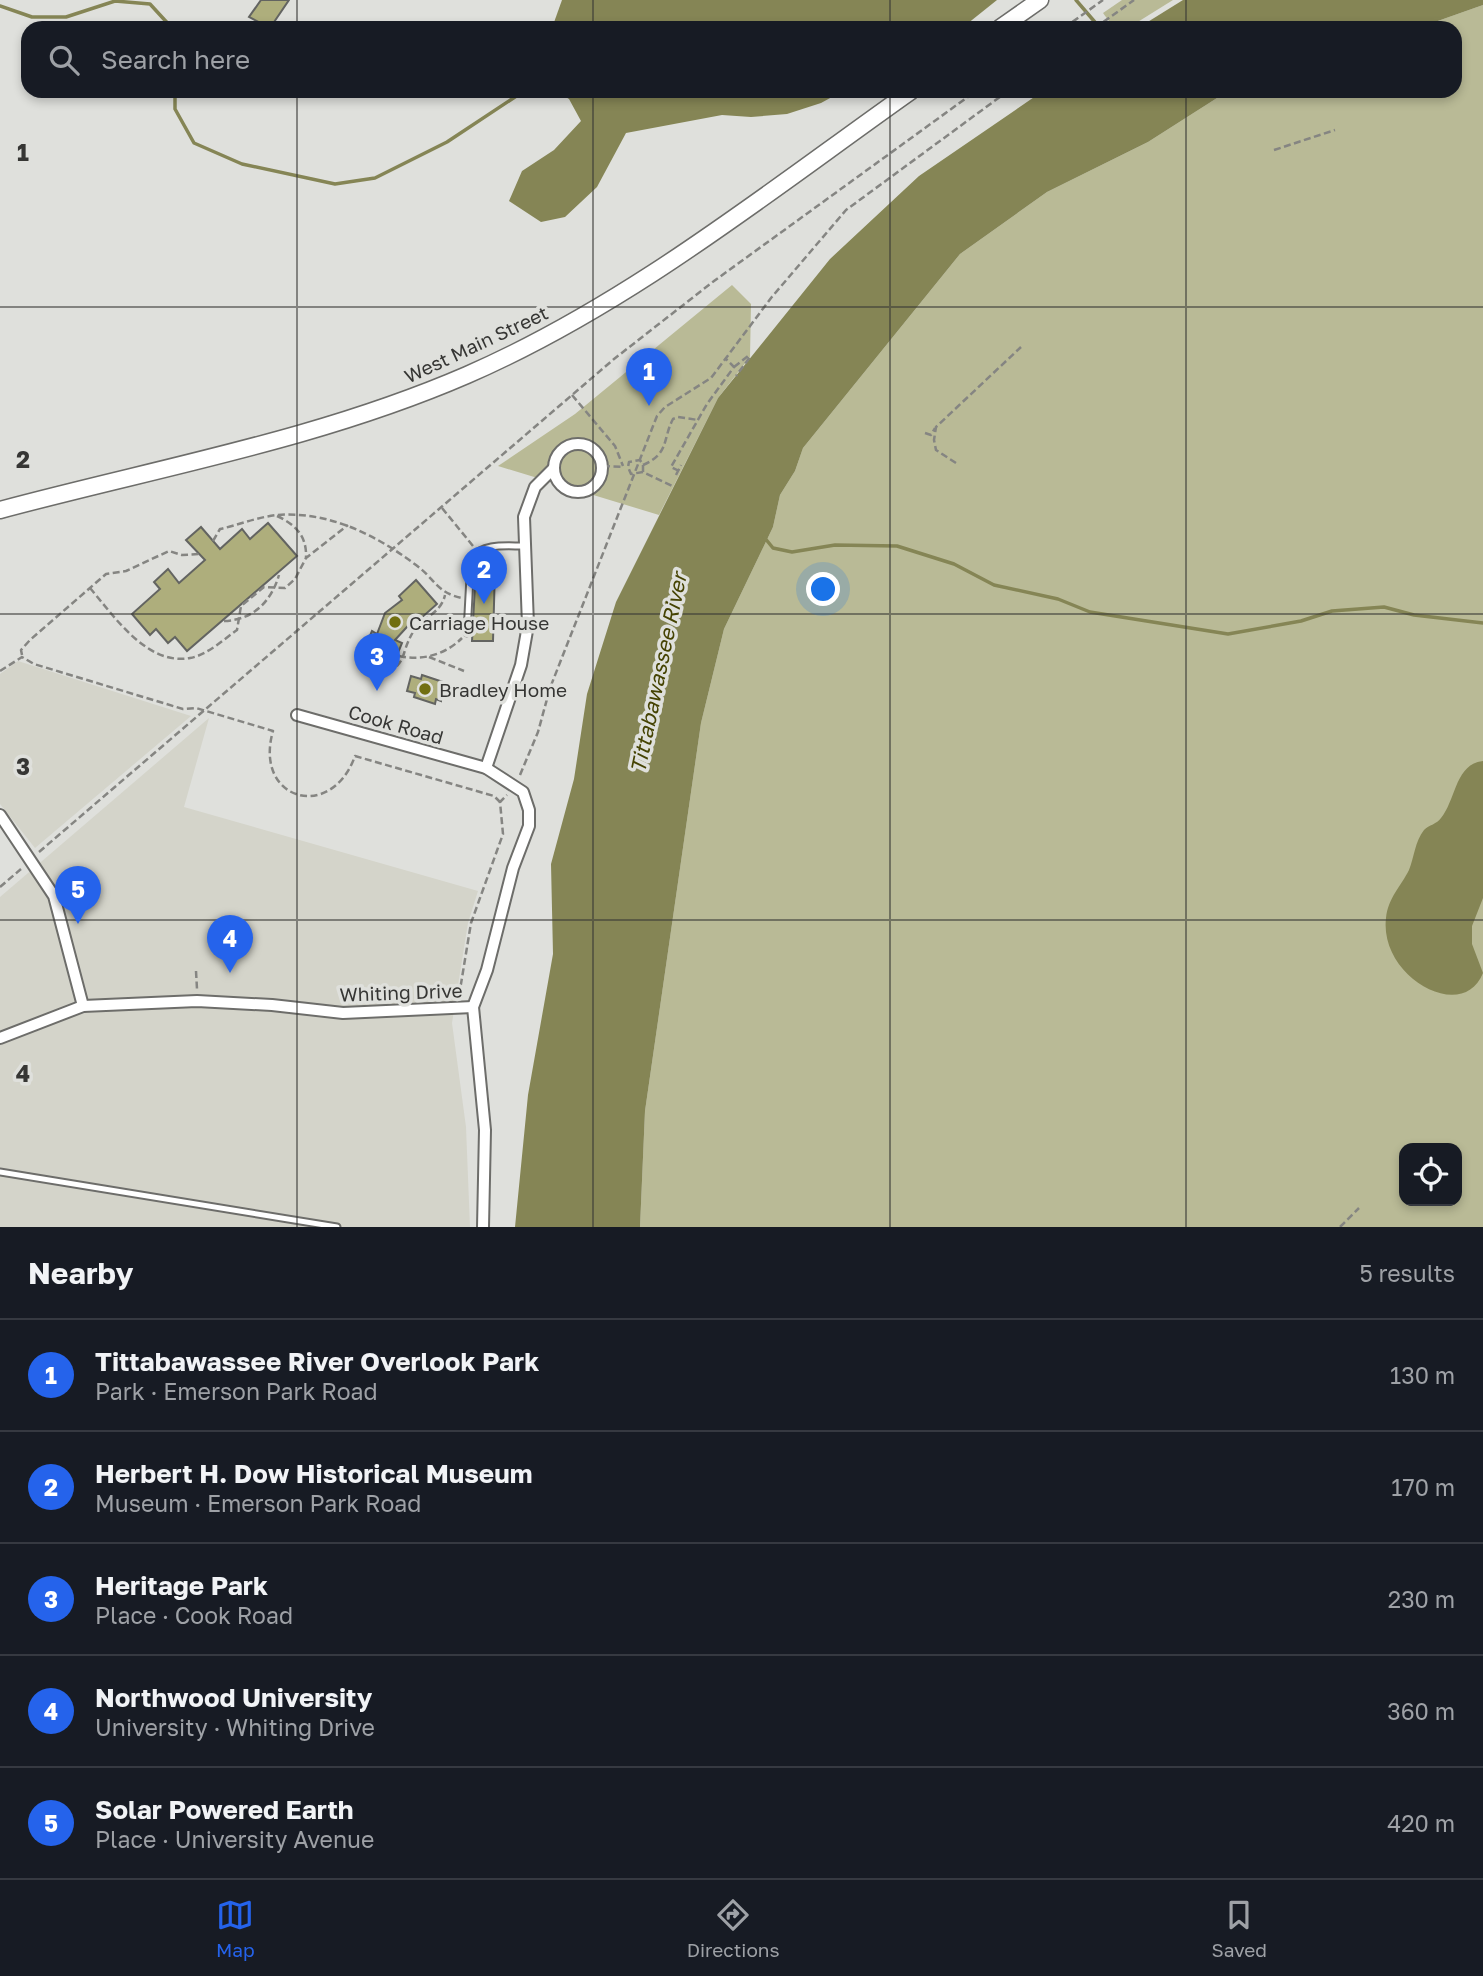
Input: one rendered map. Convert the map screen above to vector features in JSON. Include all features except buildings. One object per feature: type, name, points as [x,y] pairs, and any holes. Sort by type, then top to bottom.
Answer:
[{"type":"street","points":[[1010,21],[1040,0]]},
{"type":"street","name":"West Main Street","points":[[0,510],[321,429],[469,374],[551,334],[633,286],[901,98]]},
{"type":"street","points":[[486,768],[521,665],[528,625],[524,517],[535,487],[554,468],[558,456],[574,444],[593,449],[603,466],[595,486],[581,492],[565,489],[559,483],[554,468]]},
{"type":"street","name":"Cook Road","points":[[296,715],[486,768],[516,786]]},
{"type":"street","points":[[483,1227],[485,1130],[473,1007],[487,970],[513,867],[529,826],[526,801],[523,792],[516,786]]},
{"type":"street","points":[[0,816],[54,896],[83,1006]]},
{"type":"street","name":"Whiting Drive","points":[[0,1038],[83,1006],[197,1001],[272,1004],[343,1013],[473,1007]]},
{"type":"lane","points":[[467,633],[471,558],[477,551],[494,546],[523,546]]},
{"type":"lane","points":[[0,1172],[337,1227]]},
{"type":"path","points":[[1073,21],[1103,0]]},
{"type":"path","points":[[1104,21],[1134,0]]},
{"type":"path","points":[[0,887],[572,395],[715,281],[966,98]]},
{"type":"path","points":[[500,802],[516,786],[650,430],[665,407],[701,386],[846,210],[998,98]]},
{"type":"path","points":[[1273,150],[1335,130]]},
{"type":"path","points":[[925,433],[931,435],[1021,347]]},
{"type":"path","points":[[681,465],[678,473],[671,467],[698,420],[734,367],[750,357],[736,376]]},
{"type":"path","points":[[725,358],[734,367]]},
{"type":"path","points":[[572,395],[615,446],[623,466]]},
{"type":"path","points":[[643,465],[657,458],[663,449],[673,419],[678,417],[698,420]]},
{"type":"path","points":[[936,428],[936,450],[956,463]]},
{"type":"path","points":[[628,467],[631,460],[640,460]]},
{"type":"path","points":[[640,460],[643,472]]},
{"type":"path","points":[[603,466],[628,467],[633,475]]},
{"type":"path","points":[[633,475],[643,472],[671,486]]},
{"type":"path","points":[[442,508],[477,551]]},
{"type":"path","points":[[90,588],[143,645],[174,659],[191,658],[214,647],[237,630],[241,606],[264,587],[285,588],[295,579],[306,558],[307,547],[302,533],[276,515]]},
{"type":"path","points":[[213,541],[219,529],[276,515],[313,516],[348,525],[395,549],[427,573],[445,595],[468,599]]},
{"type":"path","points":[[306,558],[348,525]]},
{"type":"path","points":[[22,657],[21,650],[106,574],[126,571],[169,551],[182,555],[199,554]]},
{"type":"path","points":[[224,621],[239,620],[267,602],[279,576]]},
{"type":"path","points":[[380,679],[400,666],[414,631],[436,612],[445,595]]},
{"type":"path","points":[[429,657],[449,648],[467,633]]},
{"type":"path","points":[[399,656],[429,657],[464,671]]},
{"type":"path","points":[[22,657],[34,664],[183,709],[204,711],[272,732],[267,750],[273,774],[281,785],[302,796],[321,795],[339,786],[355,756],[494,796],[500,802],[503,834],[471,923],[459,989],[460,1007]]},
{"type":"path","points":[[0,671],[22,657]]},
{"type":"path","points":[[196,971],[197,1001]]},
{"type":"path","points":[[1340,1227],[1359,1209]]},
{"type":"shaded area","points":[[18,661],[191,716],[35,848],[0,804],[0,674]]},
{"type":"shaded area","points":[[209,718],[184,807],[478,891],[468,923],[452,1023],[466,1127],[470,1227],[0,1227],[0,897]]},
{"type":"green space","points":[[1122,0],[1173,0],[1139,21],[1109,21],[1103,13]]},
{"type":"green space","points":[[1483,5],[1483,1227],[640,1227],[645,1111],[701,723],[724,629],[773,527],[780,495],[795,471],[803,448],[960,254],[1047,192],[1148,142],[1217,98],[1462,98],[1462,21],[1438,21]]},
{"type":"green space","points":[[732,285],[751,304],[750,357],[718,398],[659,515],[498,466],[575,414]]},
{"type":"water","points":[[562,0],[997,0],[971,21],[554,21]]},
{"type":"water","points":[[1183,0],[1483,0],[1483,5],[1438,21],[1149,21]]},
{"type":"water","points":[[830,98],[787,114],[751,117],[722,115],[626,133],[597,187],[565,217],[541,222],[509,201],[522,171],[554,150],[581,121],[569,99]]},
{"type":"water","name":"Tittabawassee River","points":[[1033,98],[1217,98],[1148,142],[1047,192],[960,254],[803,448],[795,471],[780,495],[773,527],[724,629],[701,723],[645,1111],[640,1227],[515,1227],[528,1095],[553,954],[551,864],[574,779],[587,694],[616,602],[718,398],[830,259],[919,176]]},
{"type":"water","points":[[1483,761],[1483,898],[1472,926],[1472,944],[1483,973],[1473,988],[1458,994],[1442,994],[1424,987],[1408,975],[1395,959],[1387,939],[1387,911],[1409,870],[1421,834],[1446,811],[1461,776],[1474,764]]},
{"type":"waterway","points":[[1076,0],[1094,21]]},
{"type":"waterway","points":[[0,6],[32,17],[66,17],[115,1],[150,4],[166,21]]},
{"type":"waterway","points":[[175,98],[175,109],[194,143],[242,164],[335,184],[375,178],[447,142],[513,98]]},
{"type":"waterway","points":[[764,537],[773,548],[792,552],[835,545],[897,546],[954,564],[994,585],[1058,599],[1090,612],[1228,634],[1301,621],[1332,611],[1384,607],[1414,615],[1483,623]]},
{"type":"place","name":"Tittabawassee River Overlook Park","points":[[649,406]]},
{"type":"place","name":"Herbert H. Dow Historical Museum","points":[[484,604]]},
{"type":"place","name":"Carriage House","points":[[395,622]]},
{"type":"place","name":"Bradley Home","points":[[425,689]]},
{"type":"place","name":"Heritage Park","points":[[377,691]]},
{"type":"place","name":"Solar Powered Earth","points":[[78,924]]},
{"type":"place","name":"Northwood University","points":[[230,973]]}]
